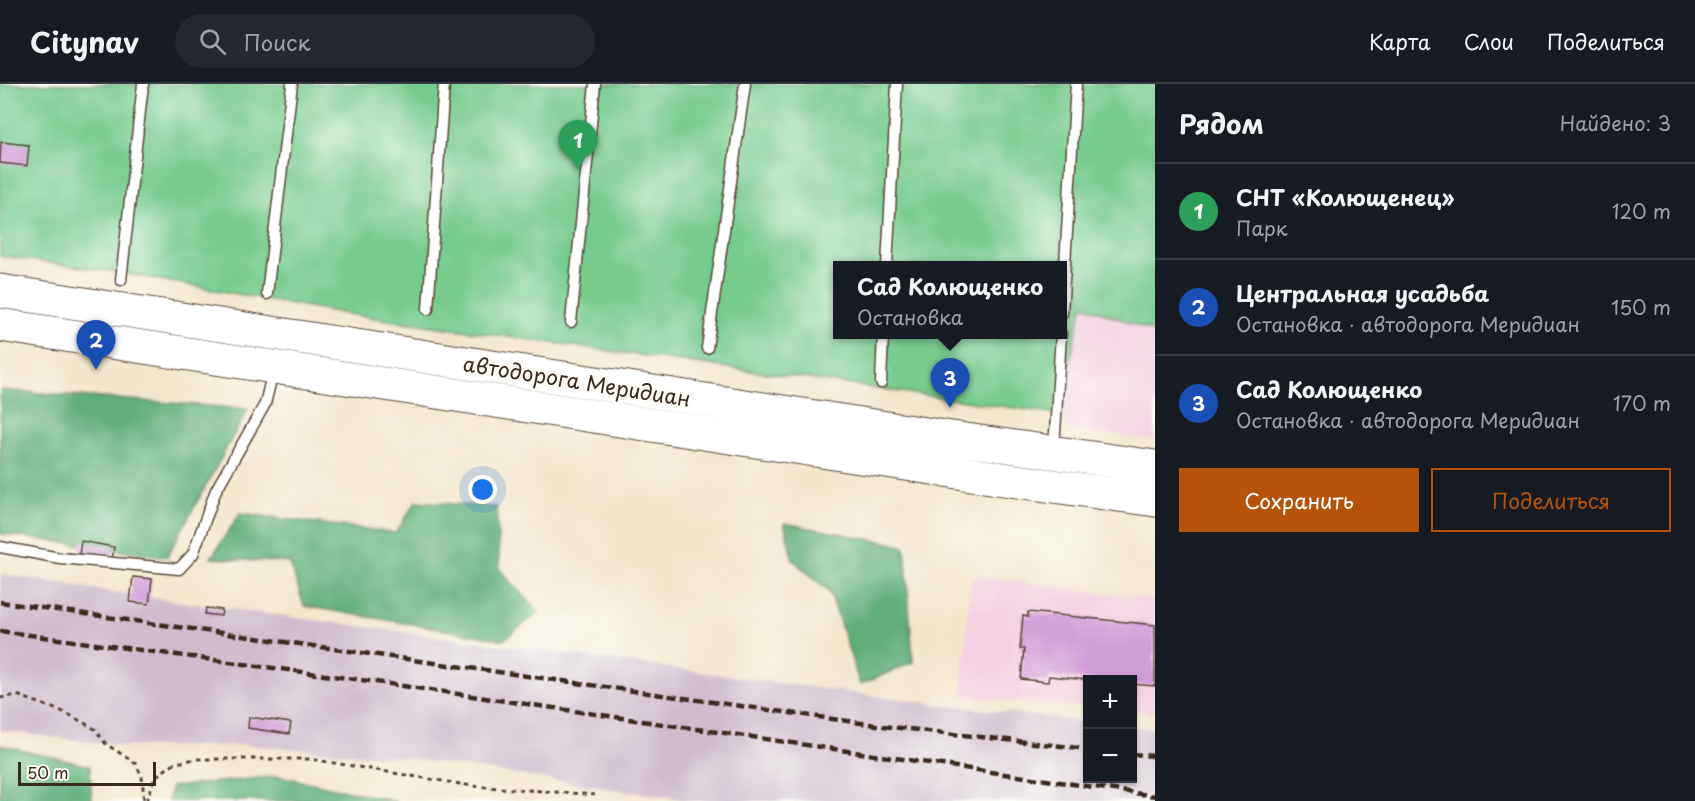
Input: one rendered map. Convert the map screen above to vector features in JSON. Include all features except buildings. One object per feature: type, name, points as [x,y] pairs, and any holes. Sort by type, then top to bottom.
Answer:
[{"type":"main road","name":"автодорога Меридиан","points":[[0,291],[1155,467]]},
{"type":"main road","name":"автодорога Меридиан","points":[[0,325],[1155,500]]},
{"type":"main road","points":[[1050,485],[1053,453]]},
{"type":"lane","points":[[122,280],[143,84]]},
{"type":"lane","points":[[267,294],[292,84]]},
{"type":"lane","points":[[428,309],[444,84]]},
{"type":"lane","points":[[571,322],[595,84]]},
{"type":"lane","points":[[707,348],[745,84]]},
{"type":"lane","points":[[887,261],[897,84]]},
{"type":"lane","points":[[1065,261],[1076,84]]},
{"type":"lane","points":[[881,383],[884,339]]},
{"type":"lane","points":[[1053,453],[1061,339]]},
{"type":"lane","points":[[0,548],[60,558],[179,569],[193,554],[216,490],[265,404],[274,368]]},
{"type":"path","points":[[0,698],[17,695],[66,712],[95,729],[106,744],[135,763],[142,776],[146,801]]},
{"type":"path","points":[[146,801],[156,777],[173,764],[195,759],[310,759],[472,786],[598,795]]},
{"type":"shaded area","points":[[1083,305],[1155,332],[1155,440],[1068,429],[1059,403]]},
{"type":"shaded area","points":[[0,574],[153,598],[943,705],[1083,722],[1083,783],[1137,783],[1137,727],[1155,729],[1155,801],[693,801],[406,758],[245,745],[134,747],[0,731]]},
{"type":"shaded area","points":[[971,576],[1155,600],[1155,713],[1137,711],[1137,675],[1083,675],[1083,707],[961,696]]},
{"type":"green space","points":[[0,84],[1155,84],[1155,332],[1083,305],[1057,414],[347,314],[122,273],[0,256]]},
{"type":"green space","points":[[0,390],[248,409],[167,557],[0,534]]},
{"type":"green space","points":[[416,501],[496,507],[500,570],[539,612],[504,640],[304,606],[290,563],[211,558],[240,513],[396,533]]},
{"type":"green space","points":[[784,523],[905,546],[913,662],[860,685],[830,592],[793,560]]},
{"type":"green space","points":[[0,745],[90,766],[92,801],[0,801]]},
{"type":"green space","points":[[279,776],[396,801],[168,801],[171,787]]},
{"type":"railway","points":[[0,602],[883,726],[1083,748]]},
{"type":"railway","points":[[0,631],[369,681],[1155,796]]},
{"type":"railway","points":[[1137,754],[1155,756]]},
{"type":"place","name":"СНТ «Колющенец»","points":[[578,170]]},
{"type":"place","name":"Центральная усадьба","points":[[96,370]]},
{"type":"place","name":"Сад Колющенко","points":[[950,408]]}]
